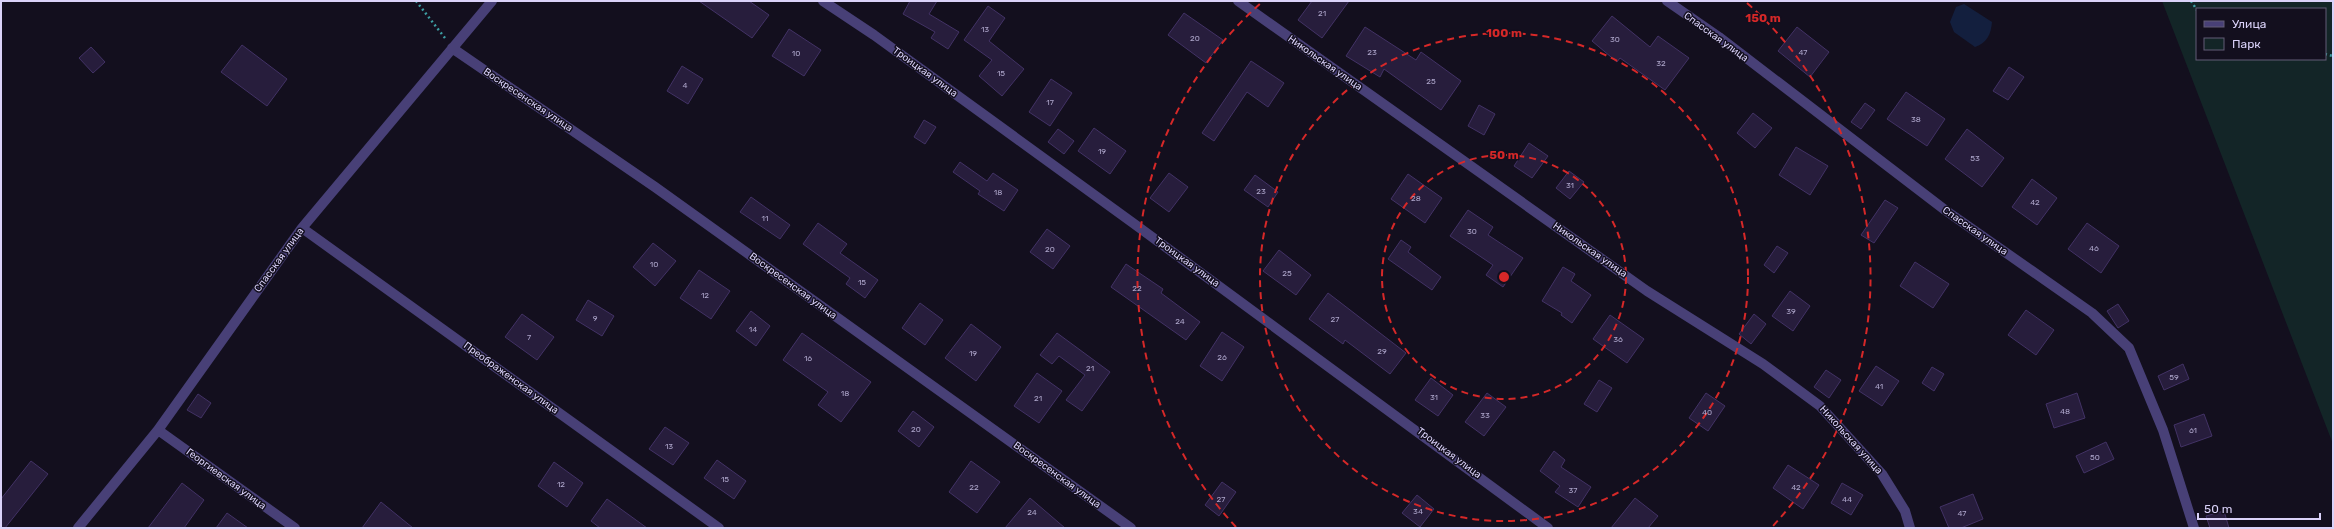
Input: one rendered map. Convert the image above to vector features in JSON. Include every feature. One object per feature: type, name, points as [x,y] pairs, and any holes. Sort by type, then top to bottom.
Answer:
[{"type":"street","name":"Спасская улица","points":[[78,528],[158,430],[302,228],[492,1]]},
{"type":"street","name":"Троицкая улица","points":[[823,1],[874,35],[1152,237],[1548,528]]},
{"type":"street","name":"Никольская улица","points":[[1238,1],[1648,291],[1763,364],[1820,406],[1882,474],[1905,511],[1910,528]]},
{"type":"street","name":"Спасская улица","points":[[1667,1],[1719,37],[1945,210],[2092,313],[2129,348],[2163,430],[2194,528]]},
{"type":"street","name":"Воскресенская улица","points":[[452,48],[655,187],[1131,528]]},
{"type":"street","name":"Преображенская улица","points":[[302,228],[719,528]]},
{"type":"street","name":"Георгиевская улица","points":[[158,430],[295,528]]},
{"type":"path","points":[[416,1],[452,48]]},
{"type":"green space","points":[[2162,1],[2333,1],[2333,444]]},
{"type":"water","points":[[1964,4],[1992,22],[1988,38],[1983,43],[1975,47],[1954,32],[1950,22],[1956,7]]},
{"type":"building","points":[[699,1],[749,1],[769,15],[752,38]]},
{"type":"building","points":[[910,1],[937,1],[929,14],[959,32],[948,49],[931,38],[935,32],[903,14]]},
{"type":"building","points":[[1312,1],[1349,1],[1322,38],[1298,20]]},
{"type":"building","points":[[988,6],[1005,18],[989,41],[1024,69],[1002,96],[979,76],[992,60],[964,40]]},
{"type":"building","points":[[1184,13],[1223,40],[1206,63],[1168,35]]},
{"type":"building","points":[[1612,16],[1650,47],[1658,36],[1689,58],[1665,90],[1620,58],[1617,62],[1592,41]]},
{"type":"building","points":[[1365,27],[1416,60],[1421,52],[1461,81],[1441,110],[1384,69],[1380,77],[1346,56]]},
{"type":"building","points":[[1797,27],[1829,52],[1810,77],[1778,51]]},
{"type":"building","points":[[789,29],[821,50],[804,76],[772,56]]},
{"type":"building","points":[[242,45],[287,79],[267,106],[221,72]]},
{"type":"building","points":[[91,47],[105,62],[93,73],[79,58]]},
{"type":"building","points":[[1251,61],[1284,83],[1268,107],[1247,92],[1214,141],[1202,133]]},
{"type":"building","points":[[682,66],[703,79],[688,104],[667,91]]},
{"type":"building","points":[[2009,67],[2024,77],[2008,100],[1993,91]]},
{"type":"building","points":[[1051,79],[1072,93],[1050,126],[1029,112]]},
{"type":"building","points":[[1906,92],[1945,119],[1927,146],[1887,119]]},
{"type":"building","points":[[1865,103],[1875,110],[1861,129],[1851,122]]},
{"type":"building","points":[[1479,105],[1495,114],[1484,135],[1468,126]]},
{"type":"building","points":[[1753,113],[1772,128],[1755,148],[1737,133]]},
{"type":"building","points":[[924,120],[936,127],[925,144],[914,137]]},
{"type":"building","points":[[1094,128],[1126,151],[1110,174],[1078,151]]},
{"type":"building","points":[[1058,129],[1074,141],[1064,154],[1048,142]]},
{"type":"building","points":[[1967,129],[2004,158],[1982,187],[1945,159]]},
{"type":"building","points":[[1529,143],[1548,156],[1532,178],[1514,166]]},
{"type":"building","points":[[1796,147],[1828,166],[1810,195],[1779,175]]},
{"type":"building","points":[[960,162],[987,181],[993,173],[1018,190],[1004,211],[978,194],[980,191],[953,172]]},
{"type":"building","points":[[1569,171],[1584,182],[1570,199],[1556,188]]},
{"type":"building","points":[[1169,173],[1188,187],[1169,212],[1150,198]]},
{"type":"building","points":[[1408,174],[1442,198],[1425,223],[1391,199]]},
{"type":"building","points":[[1255,175],[1278,192],[1268,207],[1244,190]]},
{"type":"building","points":[[2032,179],[2057,198],[2037,225],[2012,207]]},
{"type":"building","points":[[751,197],[790,225],[780,239],[740,212]]},
{"type":"building","points":[[1885,200],[1898,208],[1874,243],[1861,235]]},
{"type":"building","points":[[1468,210],[1493,227],[1488,235],[1523,258],[1503,287],[1486,275],[1493,265],[1450,236]]},
{"type":"building","points":[[818,223],[847,244],[840,253],[878,280],[865,298],[846,284],[850,278],[803,244]]},
{"type":"building","points":[[2087,223],[2119,246],[2101,273],[2068,249]]},
{"type":"building","points":[[1047,229],[1070,246],[1053,269],[1030,252]]},
{"type":"building","points":[[1401,240],[1411,247],[1408,252],[1441,277],[1432,290],[1388,259]]},
{"type":"building","points":[[653,243],[676,261],[655,286],[633,267]]},
{"type":"building","points":[[1777,246],[1788,253],[1774,273],[1764,265]]},
{"type":"building","points":[[1279,250],[1311,275],[1296,295],[1263,271]]},
{"type":"building","points":[[1915,262],[1949,284],[1933,308],[1900,286]]},
{"type":"building","points":[[1126,264],[1163,289],[1161,293],[1200,322],[1186,340],[1111,287]]},
{"type":"building","points":[[1563,267],[1575,274],[1571,281],[1591,295],[1572,323],[1561,315],[1562,313],[1542,301]]},
{"type":"building","points":[[699,270],[730,291],[711,319],[680,298]]},
{"type":"building","points":[[1790,291],[1810,306],[1793,331],[1772,316]]},
{"type":"building","points":[[1328,293],[1406,353],[1390,374],[1345,340],[1343,344],[1309,319]]},
{"type":"building","points":[[588,300],[614,316],[602,336],[576,320]]},
{"type":"building","points":[[920,303],[943,320],[925,345],[902,328]]},
{"type":"building","points":[[2118,304],[2129,321],[2118,328],[2107,311]]},
{"type":"building","points":[[2026,310],[2054,330],[2036,355],[2008,335]]},
{"type":"building","points":[[751,311],[770,326],[756,346],[736,331]]},
{"type":"building","points":[[522,314],[554,337],[537,360],[505,337]]},
{"type":"building","points":[[1754,314],[1766,324],[1751,344],[1739,334]]},
{"type":"building","points":[[1610,315],[1644,339],[1627,363],[1593,339]]},
{"type":"building","points":[[971,324],[1001,347],[976,381],[945,358]]},
{"type":"building","points":[[1222,332],[1244,347],[1222,381],[1200,366]]},
{"type":"building","points":[[802,333],[871,382],[841,422],[818,405],[828,392],[783,360]]},
{"type":"building","points":[[1057,333],[1110,372],[1082,411],[1066,400],[1085,375],[1059,356],[1052,364],[1040,355]]},
{"type":"building","points":[[2183,364],[2189,379],[2164,390],[2158,376]]},
{"type":"building","points":[[1876,366],[1899,381],[1882,406],[1859,391]]},
{"type":"building","points":[[1932,367],[1944,374],[1934,391],[1922,383]]},
{"type":"building","points":[[1826,370],[1841,380],[1829,398],[1814,387]]},
{"type":"building","points":[[1037,373],[1062,391],[1039,423],[1014,406]]},
{"type":"building","points":[[1431,378],[1453,395],[1438,416],[1415,400]]},
{"type":"building","points":[[1599,380],[1612,388],[1597,412],[1584,404]]},
{"type":"building","points":[[1487,393],[1506,407],[1484,436],[1465,422]]},
{"type":"building","points":[[1706,393],[1725,406],[1708,431],[1689,418]]},
{"type":"building","points":[[2077,393],[2085,418],[2054,428],[2046,404]]},
{"type":"building","points":[[198,394],[211,403],[201,418],[187,410]]},
{"type":"building","points":[[913,411],[934,427],[919,447],[898,431]]},
{"type":"building","points":[[2204,414],[2212,436],[2181,447],[2174,425]]},
{"type":"building","points":[[665,427],[689,443],[673,465],[649,449]]},
{"type":"building","points":[[2106,442],[2114,459],[2084,473],[2076,456]]},
{"type":"building","points":[[1554,451],[1565,460],[1561,467],[1591,487],[1578,507],[1555,492],[1560,486],[1540,471]]},
{"type":"building","points":[[717,460],[746,481],[734,499],[704,478]]},
{"type":"building","points":[[31,461],[48,474],[5,528],[1,528],[1,499]]},
{"type":"building","points":[[971,461],[1000,482],[977,513],[949,492]]},
{"type":"building","points":[[554,462],[583,483],[567,507],[538,486]]},
{"type":"building","points":[[1788,465],[1819,485],[1803,509],[1773,488]]},
{"type":"building","points":[[1222,482],[1236,492],[1219,516],[1205,505]]},
{"type":"building","points":[[182,483],[204,500],[184,528],[148,528]]},
{"type":"building","points":[[1842,483],[1863,495],[1851,515],[1831,503]]},
{"type":"building","points":[[1973,494],[1983,519],[1961,528],[1949,528],[1940,507]]},
{"type":"building","points":[[1417,495],[1434,509],[1420,527],[1402,513]]},
{"type":"building","points":[[1030,498],[1065,528],[1005,528]]},
{"type":"building","points":[[1635,498],[1658,516],[1648,528],[1611,528]]},
{"type":"building","points":[[607,499],[647,528],[600,528],[591,521]]},
{"type":"building","points":[[381,502],[413,528],[362,528]]},
{"type":"building","points":[[2224,511],[2229,528],[2210,528],[2206,516]]},
{"type":"building","points":[[227,513],[248,528],[216,528]]}]
